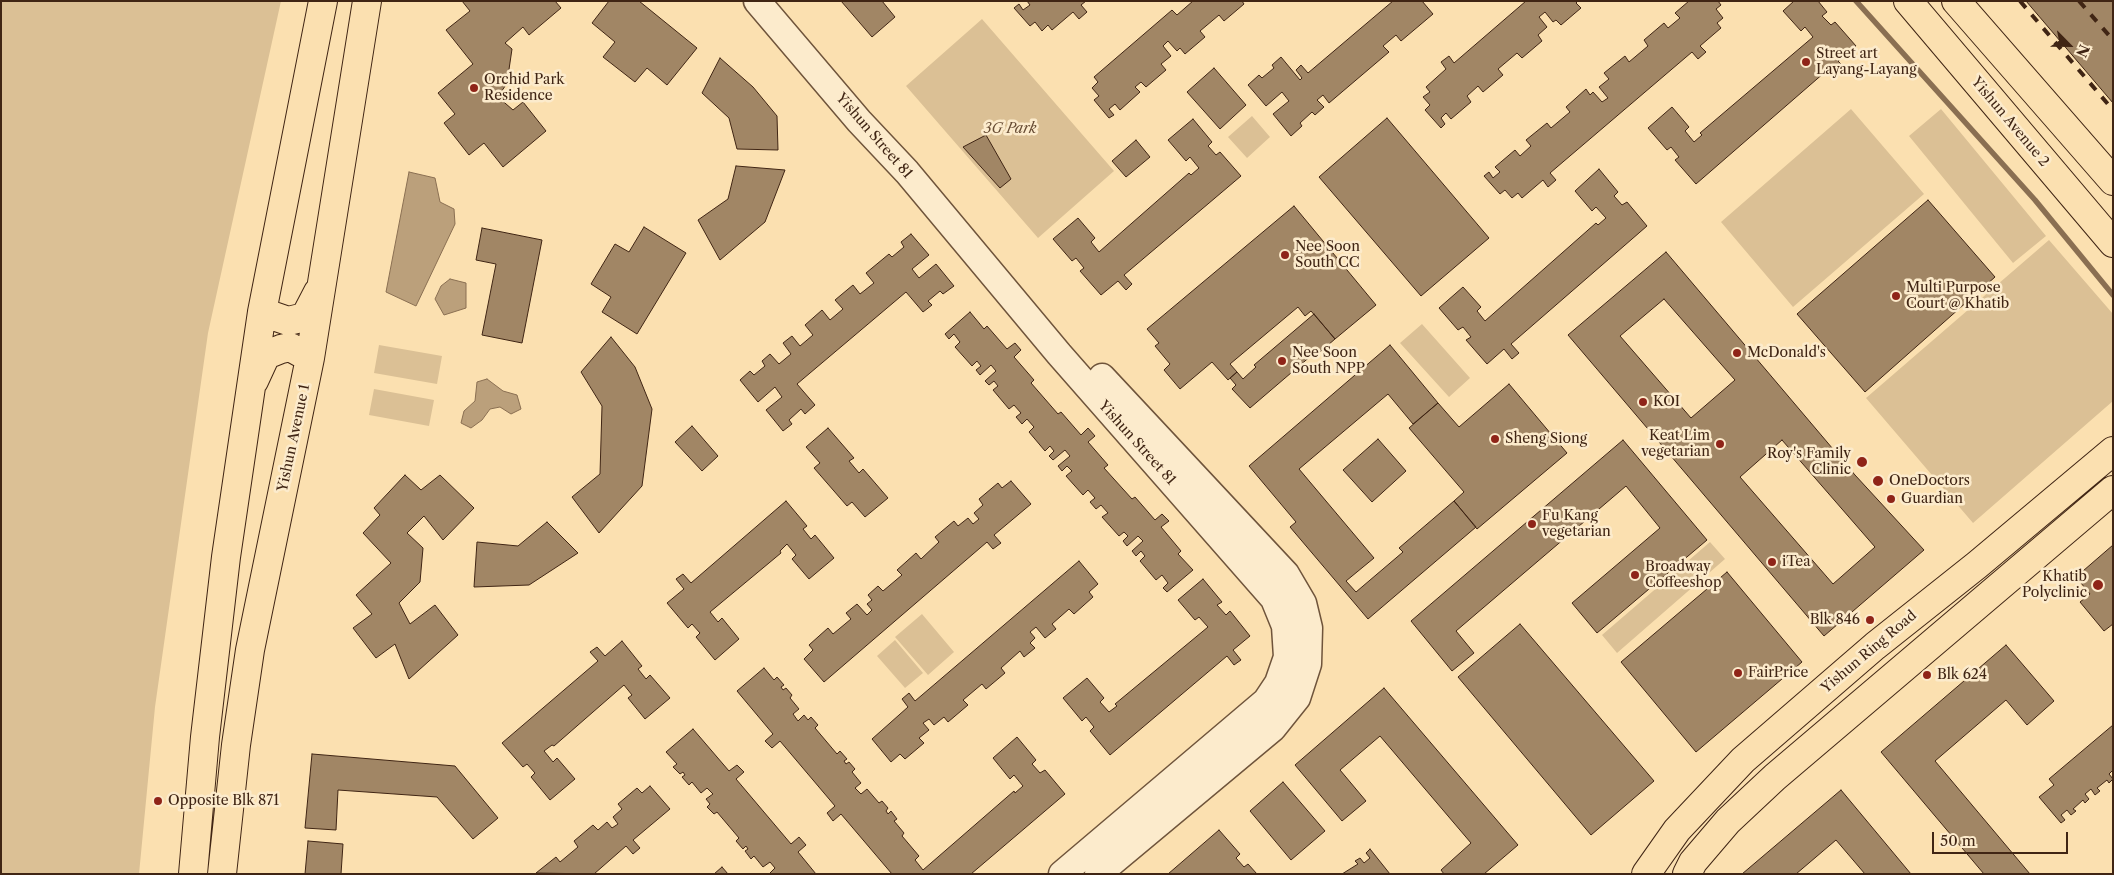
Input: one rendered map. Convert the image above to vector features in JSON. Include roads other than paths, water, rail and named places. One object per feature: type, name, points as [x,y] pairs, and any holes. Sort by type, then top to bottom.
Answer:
[{"type":"main road","points":[[193,874],[205,738],[226,557],[262,312],[323,1]]},
{"type":"main road","name":"Yishun Avenue 1","points":[[222,874],[236,745],[250,650],[310,358],[367,1]]},
{"type":"main road","name":"Yishun Avenue 2","points":[[1908,1],[2113,244]]},
{"type":"main road","points":[[1956,1],[2113,181]]},
{"type":"main road","points":[[262,312],[288,321],[305,317],[323,282]]},
{"type":"main road","points":[[251,387],[266,356],[290,348],[310,358]]},
{"type":"main road","name":"Yishun Ring Road","points":[[1646,874],[1677,830],[1750,754],[1875,646],[1985,558],[2113,451]]},
{"type":"main road","points":[[1687,874],[1693,862],[1728,821],[1775,777],[2113,490]]},
{"type":"street","name":"Yishun Street 81","points":[[756,1],[859,121],[907,172],[1059,354],[1274,599],[1285,626],[1286,657],[1278,682],[1266,700],[1062,874]]},
{"type":"street","name":"Yishun Street 81","points":[[779,1],[931,185],[1072,344],[1286,574],[1303,603],[1309,628],[1308,664],[1297,698],[1273,728],[1098,874]]},
{"type":"waterway","points":[[1856,1],[2035,200],[2113,295]]},
{"type":"railway","points":[[2020,1],[2113,110]]},
{"type":"railway","points":[[2079,1],[2113,40]]},
{"type":"place","name":"Street art Layang-Layang","points":[[1806,62]]},
{"type":"place","name":"Orchid Park Residence","points":[[474,88]]},
{"type":"place","name":"Nee Soon South CC","points":[[1285,255]]},
{"type":"place","name":"Multi Purpose Court @ Khatib","points":[[1896,296]]},
{"type":"place","name":"McDonald's","points":[[1737,353]]},
{"type":"place","name":"Nee Soon South NPP","points":[[1282,361]]},
{"type":"place","name":"KOI","points":[[1643,402]]},
{"type":"place","name":"Sheng Siong","points":[[1495,439]]},
{"type":"place","name":"Keat Lim vegetarian","points":[[1720,444]]},
{"type":"place","name":"Roy's Family Clinic","points":[[1862,462]]},
{"type":"place","name":"OneDoctors","points":[[1878,481]]},
{"type":"place","name":"Guardian","points":[[1891,499]]},
{"type":"place","name":"Fu Kang vegetarian","points":[[1532,524]]},
{"type":"place","name":"iTea","points":[[1772,562]]},
{"type":"place","name":"Broadway Coffeeshop","points":[[1635,575]]},
{"type":"place","name":"Khatib Polyclinic","points":[[2098,585]]},
{"type":"place","name":"Blk 846","points":[[1870,620]]},
{"type":"place","name":"FairPrice","points":[[1738,673]]},
{"type":"place","name":"Blk 624","points":[[1927,675]]},
{"type":"place","name":"Opposite Blk 871","points":[[158,801]]},
{"type":"park label","name":"3G Park","points":[[1010,129]]}]
